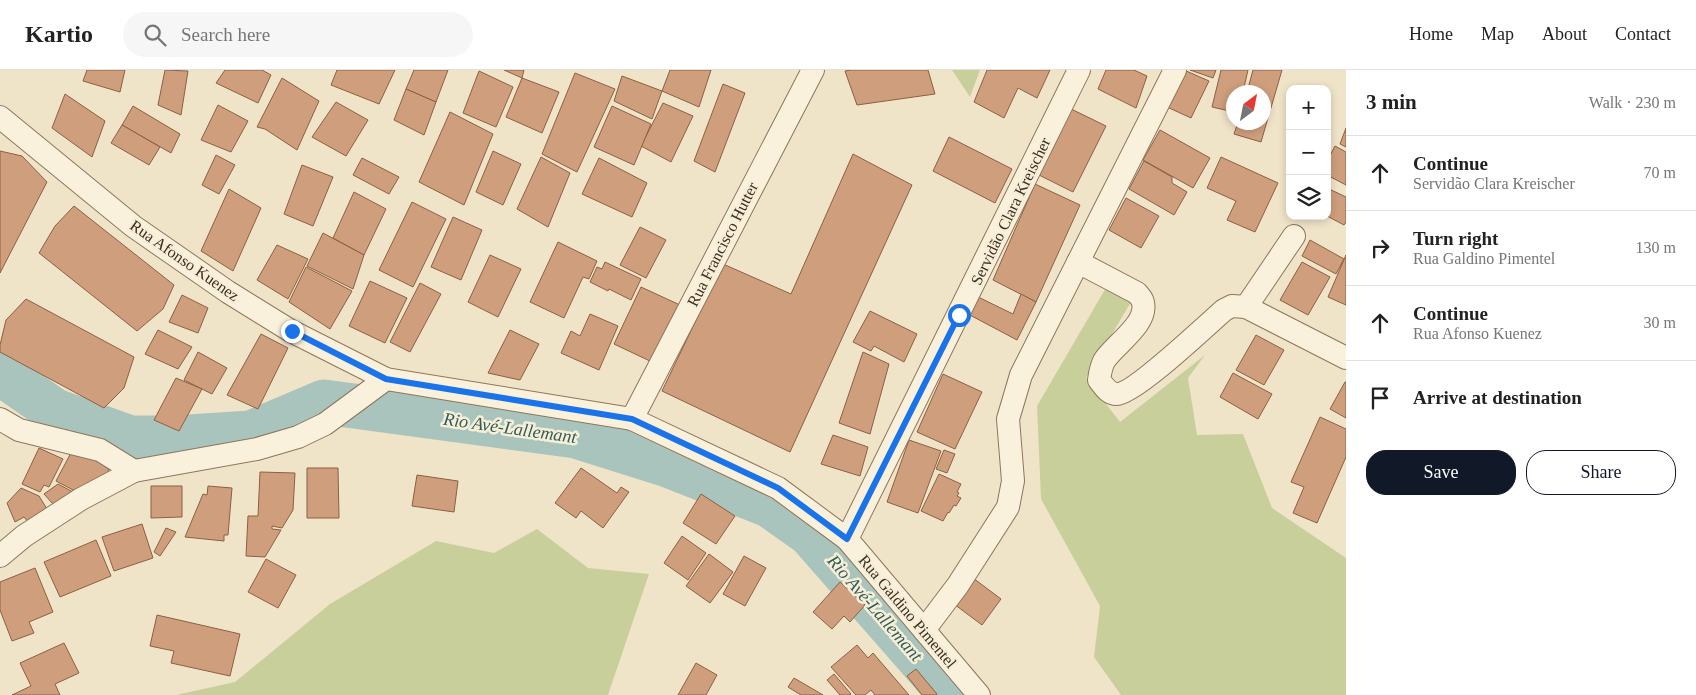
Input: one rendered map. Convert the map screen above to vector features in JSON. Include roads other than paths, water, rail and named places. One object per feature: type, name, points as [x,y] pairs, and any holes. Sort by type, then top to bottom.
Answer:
[{"type":"street","name":"Rua Francisco Hutter","points":[[632,419],[813,70]]},
{"type":"street","name":"Servidão Clara Kreischer","points":[[847,539],[1079,70]]},
{"type":"street","points":[[924,630],[958,585],[1008,507],[1013,481],[1008,419],[1022,375],[1175,70]]},
{"type":"street","name":"Rua Afonso Kuenez","points":[[0,117],[132,226],[228,292],[292,331],[385,380]]},
{"type":"street","points":[[1246,307],[1294,236]]},
{"type":"street","points":[[1078,262],[1137,293],[1143,301],[1144,312],[1139,322],[1105,360],[1101,369],[1099,380],[1106,390],[1115,394],[1122,393],[1141,381],[1224,310],[1232,306],[1246,307],[1346,358]]},
{"type":"street","name":"Rua Galdino Pimentel","points":[[385,380],[632,419],[778,488],[847,539],[979,695]]},
{"type":"street","points":[[0,556],[24,536],[81,499],[134,471],[257,449],[298,437],[325,424],[385,380]]},
{"type":"street","points":[[0,419],[19,430],[100,450],[134,471]]},
{"type":"waterway","name":"Rio Avé‐Lallemant","points":[[0,373],[55,411],[130,438],[173,438],[251,433],[324,402],[576,436],[668,465],[769,505],[810,534],[951,695]]}]
